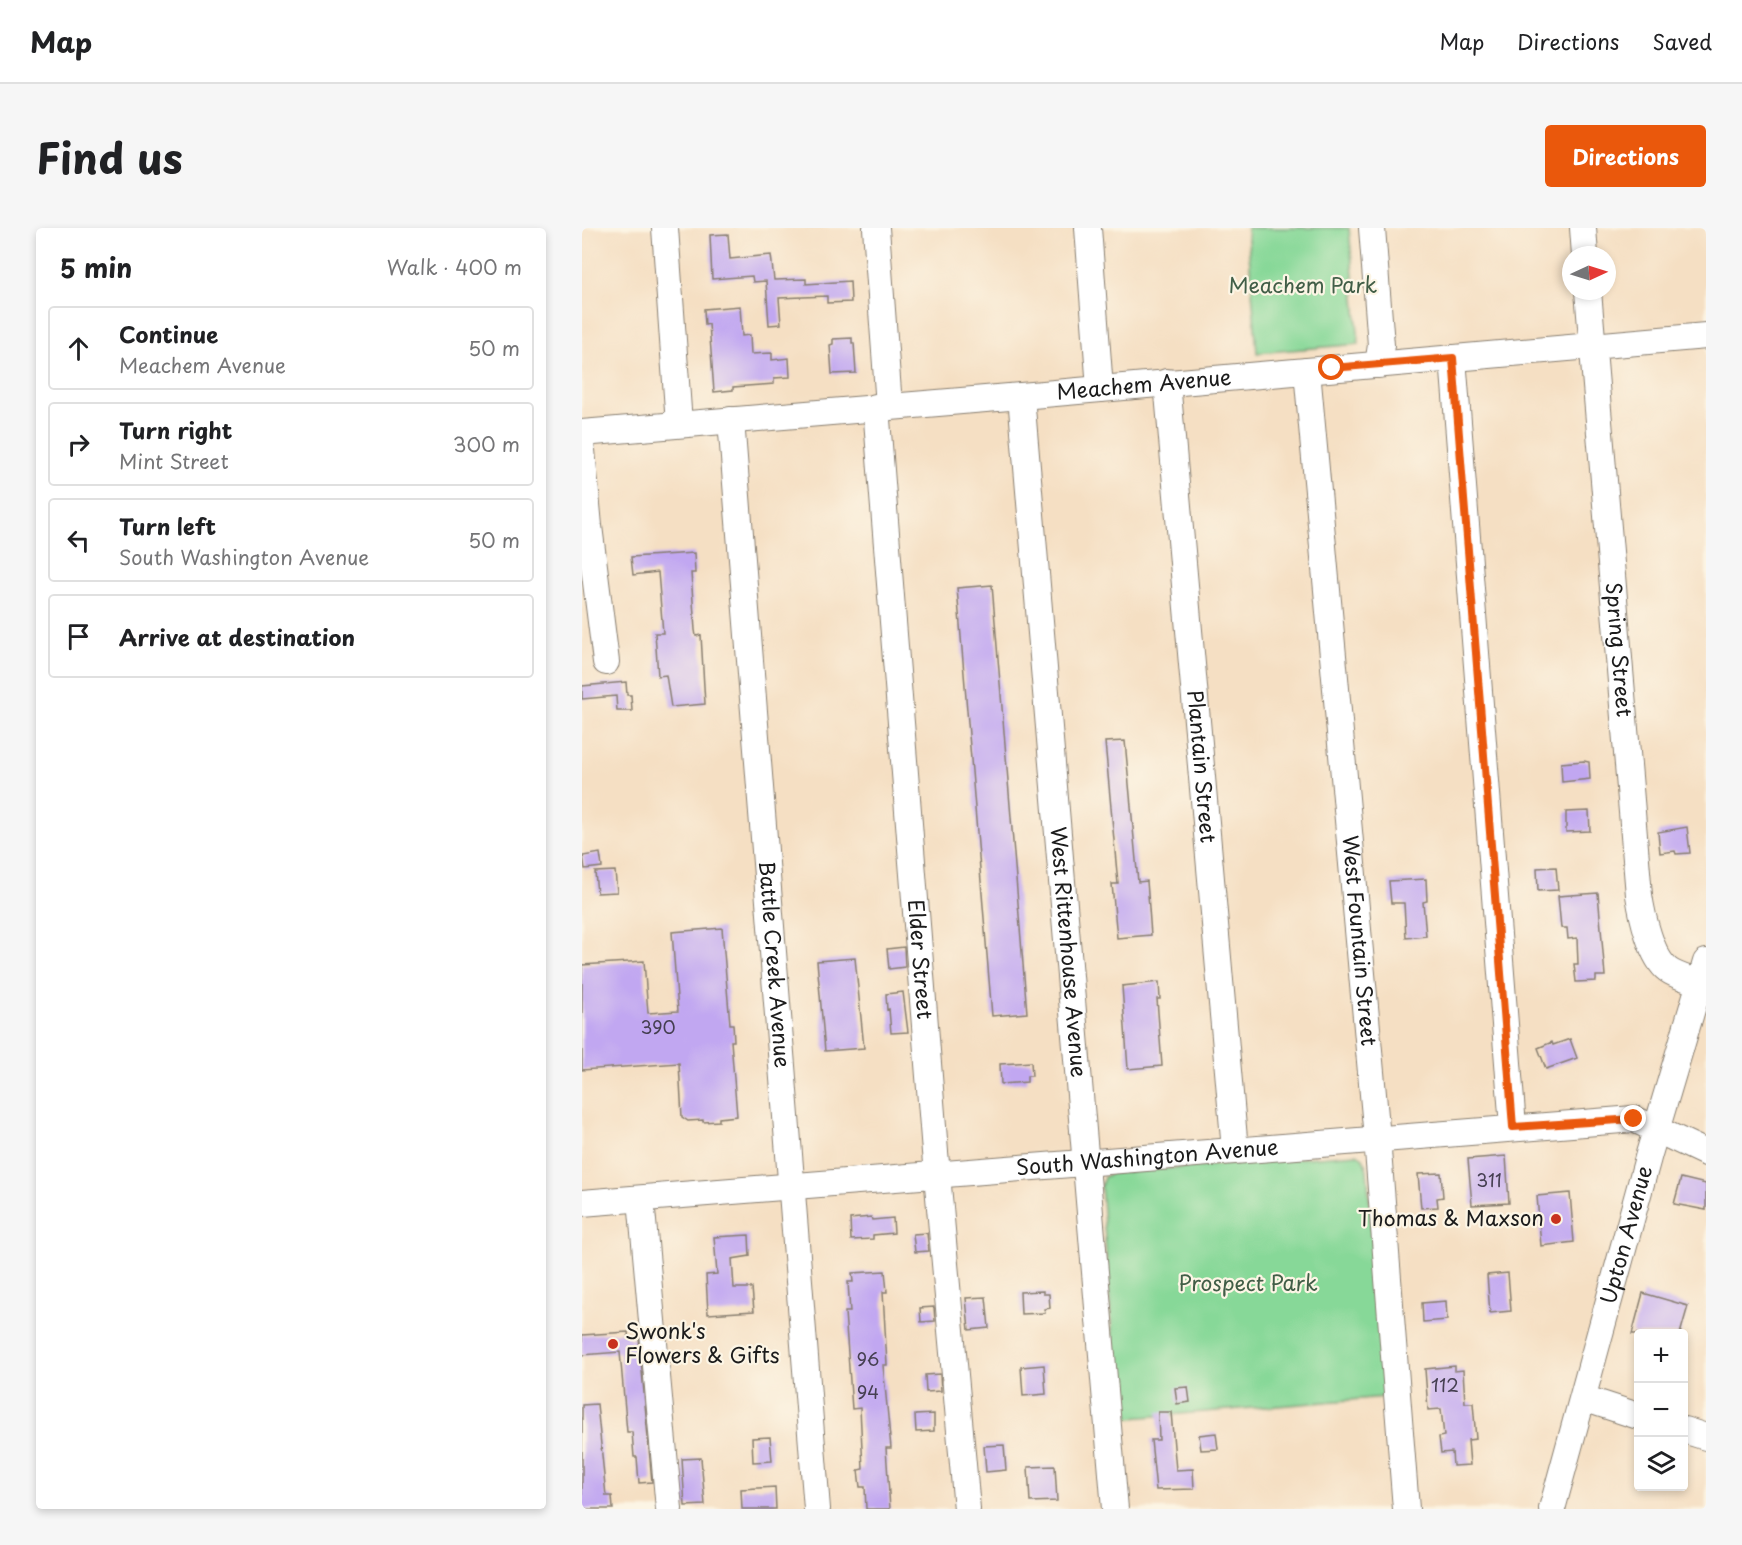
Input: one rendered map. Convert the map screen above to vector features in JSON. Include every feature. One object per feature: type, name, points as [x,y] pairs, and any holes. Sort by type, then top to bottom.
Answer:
[{"type":"street","points":[[665,228],[679,424]]},
{"type":"street","name":"Elder Street","points":[[876,228],[883,407],[937,1174],[967,1509]]},
{"type":"street","points":[[1088,228],[1100,389]]},
{"type":"street","points":[[1372,228],[1381,345],[1378,365]]},
{"type":"street","points":[[1583,228],[1584,246]]},
{"type":"street","name":"Spring Street","points":[[1589,300],[1641,907],[1653,946],[1668,970],[1702,973]]},
{"type":"street","name":"Meachem Avenue","points":[[582,433],[1706,336]]},
{"type":"street","points":[[1453,358],[1513,1127]]},
{"type":"street","name":"West Fountain Street","points":[[1307,371],[1377,1138],[1406,1509]]},
{"type":"street","name":"Plantain Street","points":[[1167,382],[1235,1150]]},
{"type":"street","name":"West Rittenhouse Avenue","points":[[1021,396],[1115,1509]]},
{"type":"street","name":"Battle Creek Avenue","points":[[731,420],[818,1509]]},
{"type":"street","points":[[582,450],[606,662]]},
{"type":"street","name":"Upton Avenue","points":[[1552,1509],[1656,1129],[1702,973]]},
{"type":"street","name":"South Washington Avenue","points":[[582,1203],[1634,1119],[1706,1153]]},
{"type":"street","points":[[641,1198],[669,1509]]},
{"type":"street","points":[[1582,1398],[1634,1415]]},
{"type":"street","points":[[1688,1432],[1706,1437]]},
{"type":"green space","name":"Meachem Park","points":[[1247,228],[1349,228],[1359,344],[1257,353]]},
{"type":"green space","name":"Prospect Park","points":[[1357,1154],[1363,1158],[1367,1170],[1385,1397],[1119,1419],[1101,1186],[1104,1177],[1112,1173]]},
{"type":"building","points":[[728,234],[730,259],[771,255],[774,280],[806,279],[806,284],[850,281],[851,302],[827,303],[827,296],[779,298],[781,324],[769,325],[766,281],[753,282],[752,276],[712,279],[710,235]]},
{"type":"building","points":[[740,306],[742,336],[750,335],[751,354],[772,353],[772,360],[789,358],[790,377],[774,378],[774,384],[733,387],[733,390],[714,392],[709,324],[705,325],[704,309]]},
{"type":"building","points":[[852,338],[856,373],[832,374],[830,345],[833,344],[833,339]]},
{"type":"building","points":[[694,553],[695,573],[691,573],[695,630],[696,636],[701,635],[705,704],[671,707],[666,675],[658,676],[655,633],[663,633],[658,572],[633,575],[631,557]]},
{"type":"building","points":[[992,585],[1027,1013],[992,1016],[957,588]]},
{"type":"building","points":[[626,682],[627,695],[631,695],[632,711],[617,711],[616,696],[582,699],[582,686]]},
{"type":"building","points":[[1125,741],[1138,882],[1147,881],[1151,935],[1117,938],[1112,884],[1118,884],[1105,742]]},
{"type":"building","points":[[1589,762],[1590,779],[1562,782],[1561,763]]},
{"type":"building","points":[[1589,811],[1590,831],[1566,832],[1566,812]]},
{"type":"building","points":[[1687,827],[1690,853],[1676,854],[1675,851],[1660,853],[1658,832]]},
{"type":"building","points":[[600,853],[602,867],[585,869],[583,856]]},
{"type":"building","points":[[1556,867],[1558,890],[1538,891],[1537,868]]},
{"type":"building","points":[[615,871],[617,892],[597,893],[595,872]]},
{"type":"building","points":[[1426,879],[1427,901],[1423,902],[1426,936],[1406,938],[1404,903],[1391,903],[1389,881]]},
{"type":"building","points":[[1598,893],[1605,976],[1596,976],[1596,981],[1576,982],[1574,964],[1578,964],[1577,938],[1568,939],[1567,928],[1561,928],[1558,896]]},
{"type":"building","points":[[722,928],[730,1024],[733,1024],[734,1041],[731,1041],[737,1116],[703,1122],[703,1120],[688,1121],[682,1117],[679,1063],[582,1070],[582,965],[644,961],[648,1013],[678,1011],[672,932]]},
{"type":"building","points":[[904,947],[905,967],[889,969],[887,949]]},
{"type":"building","points":[[855,958],[864,1048],[825,1051],[817,961]]},
{"type":"building","points":[[1159,982],[1160,999],[1157,999],[1162,1066],[1128,1069],[1122,986]]},
{"type":"building","points":[[903,992],[908,1032],[891,1033],[886,994]]},
{"type":"building","points":[[1570,1039],[1577,1058],[1546,1069],[1538,1048],[1552,1042],[1553,1045]]},
{"type":"building","points":[[1031,1062],[1032,1076],[1027,1076],[1027,1082],[1001,1084],[1000,1064]]},
{"type":"building","points":[[1506,1156],[1509,1203],[1472,1205],[1468,1159]]},
{"type":"building","points":[[1441,1173],[1443,1197],[1437,1198],[1438,1207],[1421,1208],[1418,1174]]},
{"type":"building","points":[[1681,1178],[1706,1184],[1706,1210],[1674,1204]]},
{"type":"building","name":"Thomas & Maxson","points":[[1570,1193],[1574,1242],[1541,1246],[1537,1196]]},
{"type":"building","points":[[871,1217],[872,1220],[893,1218],[894,1233],[873,1235],[873,1239],[851,1240],[850,1219]]},
{"type":"building","points":[[927,1233],[929,1251],[915,1252],[913,1234]]},
{"type":"building","points":[[749,1235],[750,1256],[732,1259],[734,1288],[752,1288],[754,1311],[708,1314],[706,1275],[717,1274],[714,1237]]},
{"type":"building","points":[[885,1271],[887,1292],[883,1292],[887,1365],[883,1365],[891,1448],[886,1448],[890,1509],[866,1509],[865,1487],[860,1487],[858,1470],[863,1469],[860,1408],[852,1409],[845,1312],[850,1312],[848,1282],[853,1282],[852,1273]]},
{"type":"building","points":[[1508,1273],[1511,1311],[1490,1313],[1487,1275]]},
{"type":"building","points":[[1043,1291],[1043,1294],[1049,1294],[1050,1308],[1044,1309],[1045,1313],[1021,1314],[1020,1292]]},
{"type":"building","points":[[1643,1293],[1688,1306],[1681,1329],[1634,1329],[1634,1334],[1632,1334]]},
{"type":"building","points":[[986,1297],[989,1328],[969,1330],[966,1298]]},
{"type":"building","points":[[1446,1301],[1447,1320],[1423,1322],[1422,1303]]},
{"type":"building","points":[[934,1307],[935,1321],[921,1322],[920,1308]]},
{"type":"building","points":[[628,1332],[629,1339],[639,1338],[652,1482],[639,1483],[632,1432],[627,1432],[620,1352],[582,1355],[582,1335]]},
{"type":"building","points":[[1044,1365],[1046,1394],[1023,1396],[1021,1367]]},
{"type":"building","points":[[1455,1366],[1455,1371],[1463,1370],[1465,1403],[1473,1403],[1476,1439],[1468,1440],[1470,1465],[1453,1466],[1452,1452],[1441,1453],[1439,1437],[1444,1436],[1441,1409],[1428,1410],[1425,1369]]},
{"type":"building","points":[[940,1374],[941,1391],[926,1392],[925,1375]]},
{"type":"building","points":[[1188,1387],[1190,1402],[1177,1404],[1175,1388]]},
{"type":"building","points":[[597,1404],[606,1496],[612,1496],[613,1509],[582,1509],[582,1405]]},
{"type":"building","points":[[1158,1412],[1171,1412],[1176,1470],[1193,1469],[1194,1489],[1156,1490],[1151,1440],[1159,1440]]},
{"type":"building","points":[[934,1414],[934,1431],[916,1432],[915,1415]]},
{"type":"building","points":[[1216,1433],[1218,1449],[1201,1450],[1199,1435]]},
{"type":"building","points":[[770,1437],[772,1461],[753,1462],[752,1438]]},
{"type":"building","points":[[1004,1445],[1006,1470],[986,1472],[984,1446]]},
{"type":"building","points":[[701,1458],[705,1505],[685,1506],[682,1459]]},
{"type":"building","points":[[1055,1466],[1057,1501],[1030,1502],[1028,1467]]},
{"type":"building","points":[[775,1487],[776,1509],[742,1509],[741,1489]]},
{"type":"place","name":"Thomas & Maxson","points":[[1556,1219]]},
{"type":"place","name":"Swonk's Flowers & Gifts","points":[[613,1344]]},
{"type":"route","points":[[1332,368],[1453,358],[1513,1127],[1634,1119]]}]
